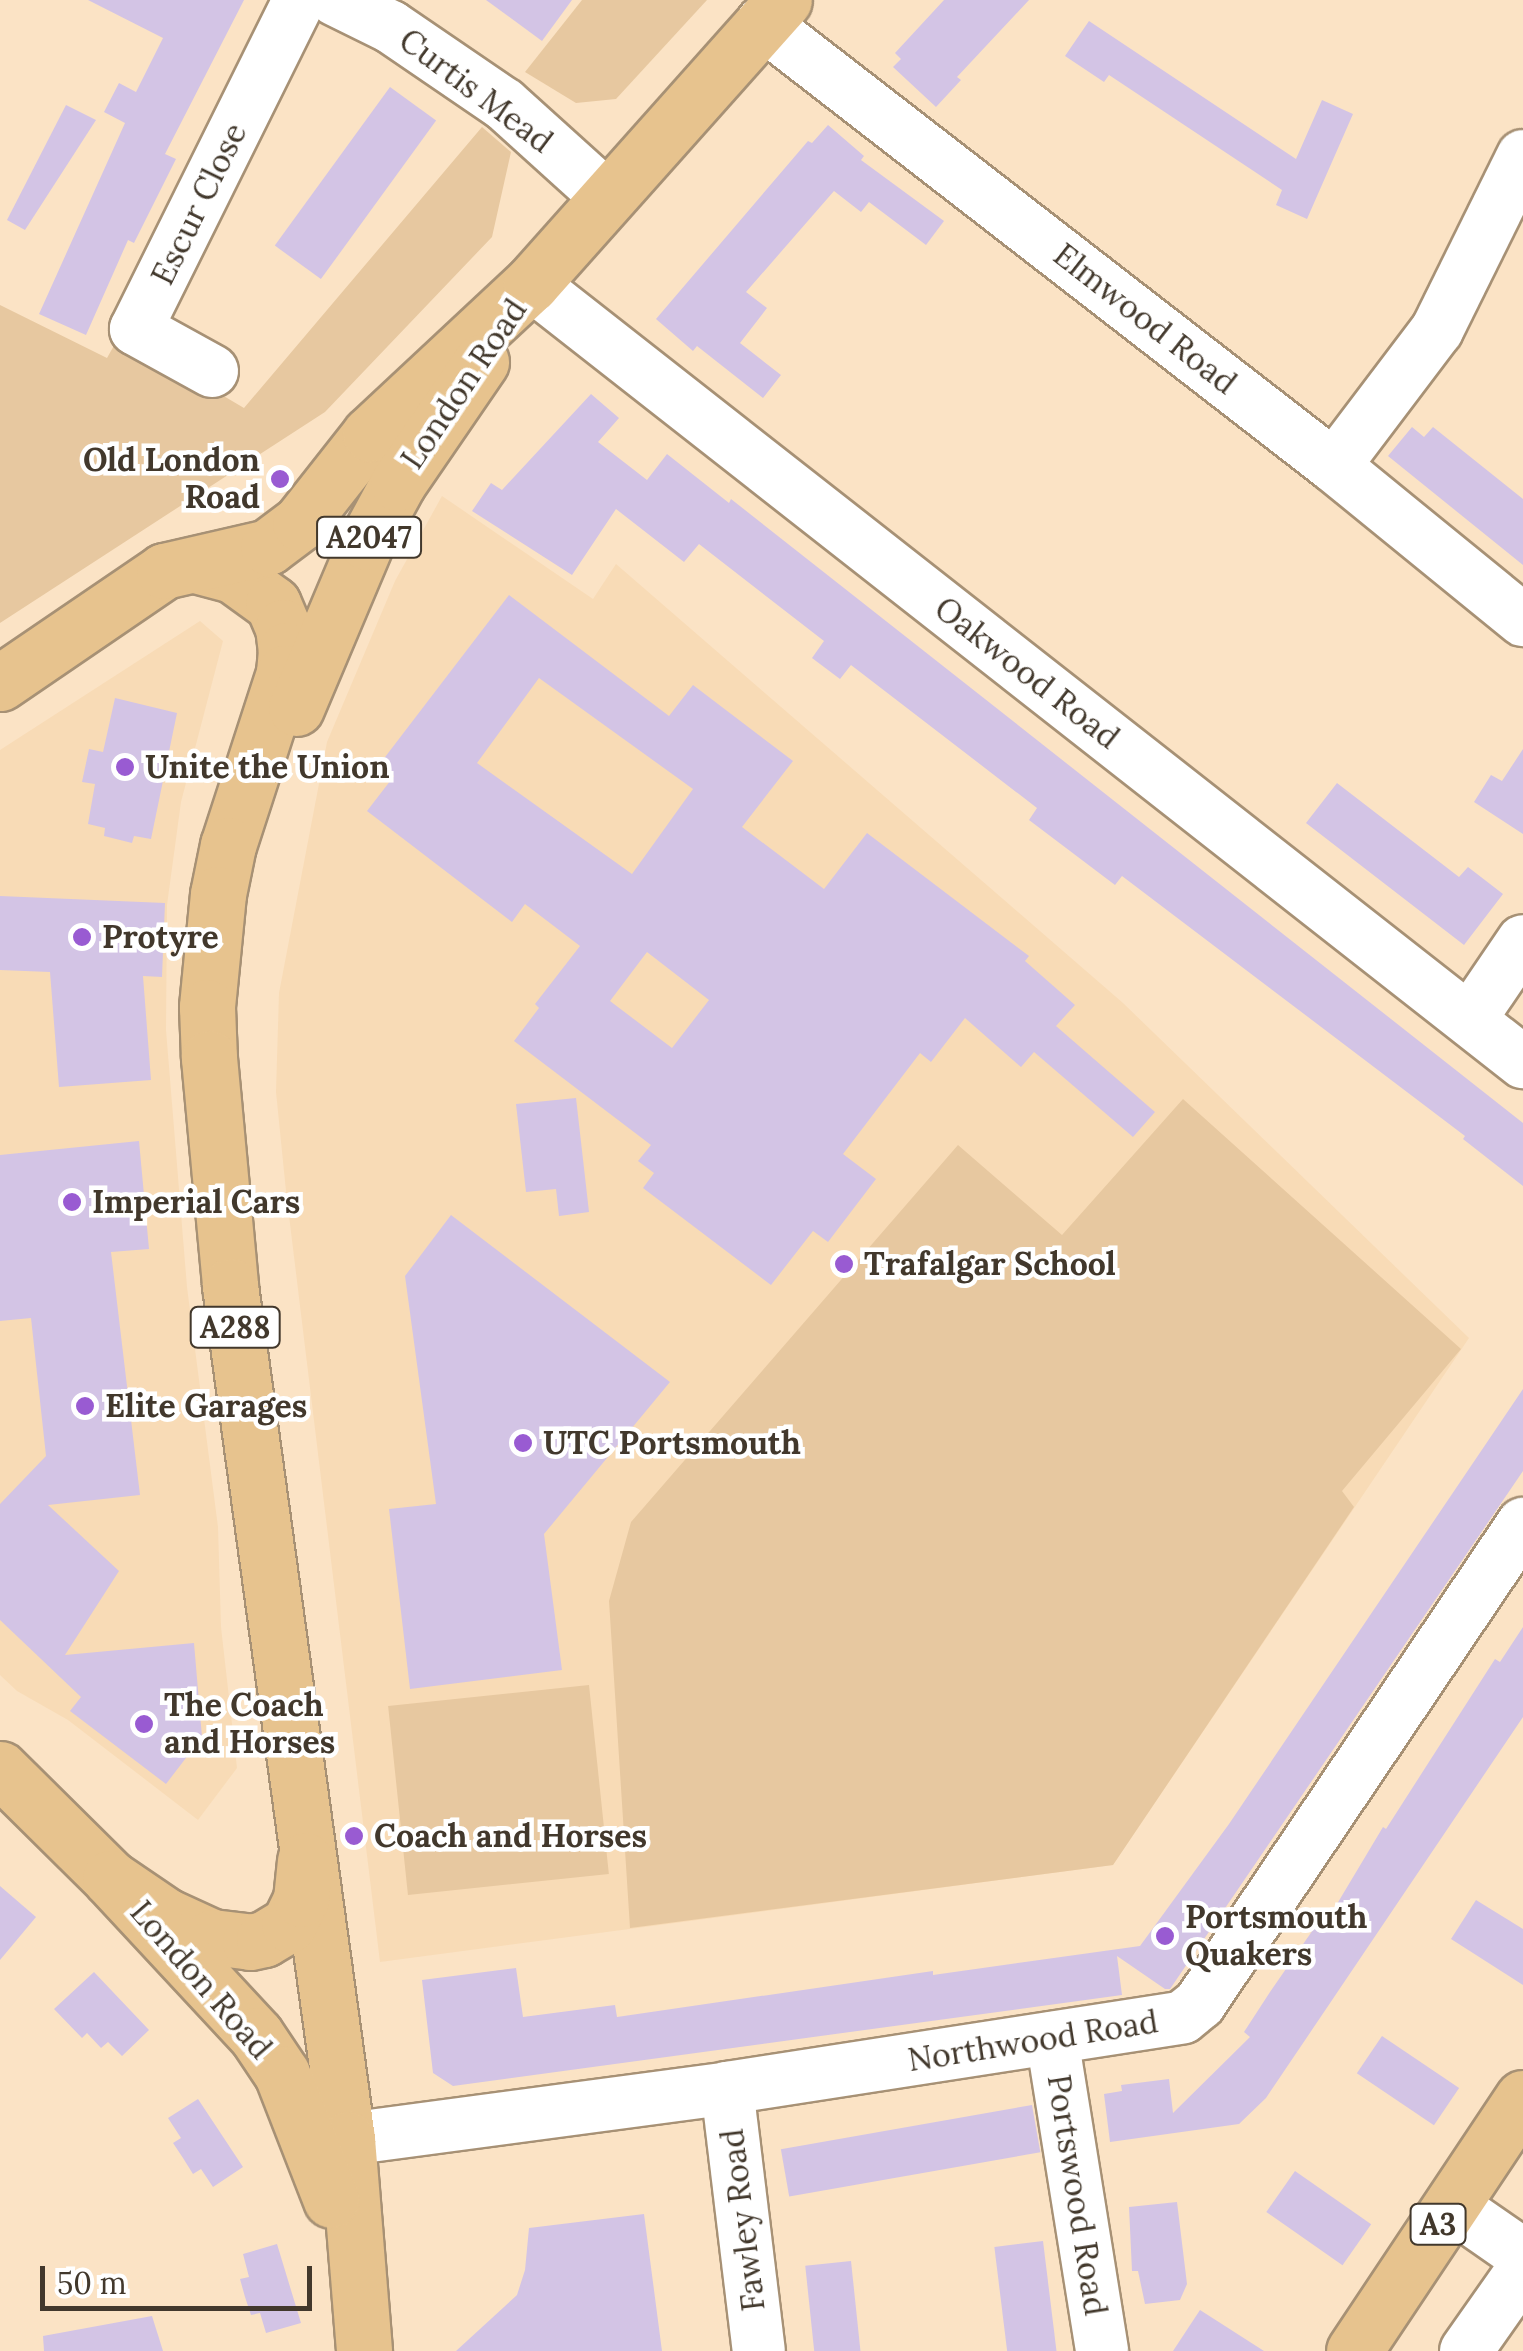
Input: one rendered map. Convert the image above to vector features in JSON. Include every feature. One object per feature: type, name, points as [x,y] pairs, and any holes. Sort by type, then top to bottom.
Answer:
[{"type":"main road","name":"London Road","points":[[199,566],[268,547],[300,523],[370,434],[531,284],[773,12]]},
{"type":"main road","name":"London Road","points":[[240,807],[275,755],[328,623],[398,483],[531,284]]},
{"type":"main road","points":[[0,683],[164,570],[199,566]]},
{"type":"main road","name":"A288","points":[[0,1770],[110,1878],[190,1928],[212,1937],[250,1942],[264,1939],[289,1924],[301,1899],[306,1846],[228,1268],[206,1007],[218,894],[240,807],[284,673],[283,627],[273,604],[256,590],[233,575],[199,566]]},
{"type":"main road","name":"London Road","points":[[306,1846],[315,1877],[347,2139],[362,2333]]},
{"type":"main road","name":"London Road","points":[[110,1878],[230,2004],[282,2074],[333,2206],[362,2333]]},
{"type":"main road","name":"A3","points":[[1354,2351],[1523,2098]]},
{"type":"street","name":"Escur Close","points":[[212,371],[136,330],[299,0]]},
{"type":"street","name":"Curtis Mead","points":[[336,0],[398,13],[608,197]]},
{"type":"street","name":"Elmwood Road","points":[[773,12],[1523,620]]},
{"type":"street","points":[[1334,466],[1437,330],[1523,156]]},
{"type":"street","name":"Oakwood Road","points":[[531,284],[1523,1062]]},
{"type":"street","points":[[1470,1019],[1523,940]]},
{"type":"street","name":"Northwood Road","points":[[347,2139],[727,2088],[1183,2017],[1200,2003],[1523,1524]]},
{"type":"street","name":"Portswood Road","points":[[1052,2038],[1102,2351]]},
{"type":"street","name":"Fawley Road","points":[[727,2088],[759,2351]]},
{"type":"street","points":[[1450,2205],[1523,2255]]},
{"type":"street","points":[[1466,2351],[1523,2270]]},
{"type":"shaded area","points":[[582,0],[707,0],[616,99],[576,103],[525,72]]},
{"type":"shaded area","points":[[482,127],[511,152],[492,237],[325,412],[0,623],[0,305],[107,358],[120,335],[244,408]]},
{"type":"shaded area","name":"Trafalgar School","points":[[442,496],[593,599],[616,564],[1123,1003],[1469,1338],[1113,1865],[380,1962],[286,1191],[276,1092],[279,993],[327,742],[395,581]]},
{"type":"shaded area","points":[[200,621],[223,641],[181,802],[167,905],[166,1030],[187,1287],[218,1527],[221,1627],[237,1768],[198,1820],[68,1720],[17,1691],[0,1675],[0,750]]},
{"type":"shaded area","points":[[1183,1099],[1461,1349],[1342,1491],[1354,1507],[1113,1865],[630,1928],[609,1601],[631,1522],[958,1145],[1062,1235]]},
{"type":"shaded area","points":[[589,1685],[609,1874],[408,1895],[388,1706]]},
{"type":"building","points":[[88,0],[244,0],[165,154],[176,159],[134,243],[128,240],[86,335],[39,314],[125,123],[104,112],[119,83],[136,92],[163,38]]},
{"type":"building","points":[[486,0],[572,0],[542,41]]},
{"type":"building","points":[[944,0],[1029,0],[957,77],[961,80],[936,107],[893,67],[901,59],[895,53]]},
{"type":"building","points":[[1089,21],[1296,159],[1322,100],[1353,114],[1307,219],[1276,205],[1282,190],[1109,75],[1104,82],[1065,56]]},
{"type":"building","points":[[390,87],[436,121],[321,279],[275,246]]},
{"type":"building","points":[[66,105],[96,120],[25,230],[7,220]]},
{"type":"building","points":[[828,125],[864,156],[861,160],[944,221],[926,245],[869,202],[861,212],[834,191],[746,292],[767,308],[740,343],[781,375],[763,398],[697,346],[693,351],[656,319],[808,141],[812,143]]},
{"type":"building","points":[[591,394],[619,418],[598,442],[647,480],[667,454],[729,503],[731,499],[1523,1123],[1523,1186],[1463,1139],[1465,1136],[1122,876],[1115,885],[1029,820],[1037,808],[851,665],[840,679],[812,658],[824,641],[699,544],[684,562],[616,509],[572,575],[472,511],[491,483],[502,490]]},
{"type":"building","points":[[1412,427],[1424,437],[1433,427],[1523,499],[1523,565],[1388,456]]},
{"type":"building","points":[[509,595],[669,716],[693,685],[793,761],[742,827],[824,889],[867,833],[1029,956],[1025,961],[1075,1005],[1056,1026],[1155,1112],[1133,1137],[1034,1052],[1021,1067],[965,1018],[931,1062],[920,1053],[843,1154],[876,1179],[828,1242],[813,1231],[771,1285],[643,1188],[654,1173],[638,1161],[651,1145],[514,1041],[539,1008],[535,1004],[580,946],[525,904],[512,922],[367,811],[394,776],[379,765]],"holes":[[[539,678],[693,789],[632,874],[477,763]],[[647,952],[709,1000],[672,1048],[610,1001]]]},
{"type":"building","name":"Unite the Union","points":[[115,698],[177,713],[151,839],[134,836],[132,843],[104,836],[105,828],[88,824],[95,784],[82,782],[89,749],[103,752]]},
{"type":"building","points":[[1523,749],[1523,834],[1474,802],[1491,775],[1502,781]]},
{"type":"building","points":[[1337,783],[1459,877],[1468,867],[1503,894],[1464,945],[1306,823]]},
{"type":"building","points":[[0,896],[165,903],[162,977],[143,976],[151,1080],[59,1087],[50,972],[0,970]]},
{"type":"building","points":[[576,1098],[589,1212],[559,1216],[556,1189],[526,1192],[516,1104]]},
{"type":"building","points":[[139,1141],[149,1249],[111,1252],[140,1495],[48,1505],[119,1571],[65,1655],[194,1643],[202,1737],[166,1784],[70,1711],[81,1697],[0,1620],[0,1504],[46,1456],[31,1318],[0,1321],[0,1155]]},
{"type":"building","name":"UTC Portsmouth","points":[[451,1215],[670,1382],[544,1534],[562,1670],[410,1689],[389,1509],[436,1504],[405,1276]]},
{"type":"building","points":[[1523,1389],[1523,1471],[1170,1989],[1117,1956],[1122,1995],[453,2086],[433,2073],[422,1980],[516,1968],[523,2017],[615,2005],[617,2017],[933,1971],[933,1975],[1140,1946],[1229,1824]]},
{"type":"building","points":[[1523,1627],[1523,1717],[1266,2098],[1239,2124],[1110,2142],[1104,2094],[1122,2091],[1121,2085],[1169,2079],[1173,2113],[1250,2037],[1244,2032],[1270,1992],[1326,1911],[1331,1914],[1383,1827],[1386,1829],[1495,1659],[1500,1662]]},
{"type":"building","points":[[0,1886],[36,1917],[0,1960]]},
{"type":"building","points":[[1476,1900],[1523,1929],[1523,1985],[1451,1939]]},
{"type":"building","points":[[94,1972],[149,2030],[122,2056],[108,2042],[101,2048],[87,2033],[82,2038],[54,2009]]},
{"type":"building","points":[[1382,2036],[1459,2088],[1434,2125],[1357,2073]]},
{"type":"building","points":[[198,2099],[243,2167],[213,2187],[201,2169],[193,2174],[173,2143],[181,2138],[168,2118]]},
{"type":"building","points":[[1032,2105],[1040,2152],[789,2197],[781,2149]]},
{"type":"building","points":[[1295,2171],[1371,2224],[1343,2265],[1266,2212]]},
{"type":"building","points":[[1177,2202],[1187,2284],[1180,2300],[1145,2304],[1138,2271],[1132,2271],[1129,2207]]},
{"type":"building","points":[[644,2214],[662,2351],[456,2351],[517,2295],[525,2270],[529,2228]]},
{"type":"building","points":[[1043,2241],[1057,2351],[1007,2351],[994,2247]]},
{"type":"building","points":[[277,2244],[301,2323],[266,2333],[260,2313],[251,2315],[245,2297],[240,2279],[249,2277],[243,2254]]},
{"type":"building","points":[[851,2261],[860,2351],[814,2351],[805,2266]]},
{"type":"building","points":[[1200,2310],[1264,2351],[1173,2351]]},
{"type":"building","points":[[152,2316],[163,2351],[44,2351],[43,2336]]},
{"type":"place","name":"Old London Road","points":[[280,479]]},
{"type":"place","name":"Unite the Union","points":[[125,767]]},
{"type":"place","name":"Protyre","points":[[82,937]]},
{"type":"place","name":"Imperial Cars","points":[[72,1202]]},
{"type":"place","name":"Trafalgar School","points":[[844,1264]]},
{"type":"place","name":"Elite Garages","points":[[85,1406]]},
{"type":"place","name":"UTC Portsmouth","points":[[523,1443]]},
{"type":"place","name":"The Coach and Horses","points":[[144,1724]]},
{"type":"place","name":"Coach and Horses","points":[[354,1836]]},
{"type":"place","name":"Portsmouth Quakers","points":[[1165,1936]]}]
